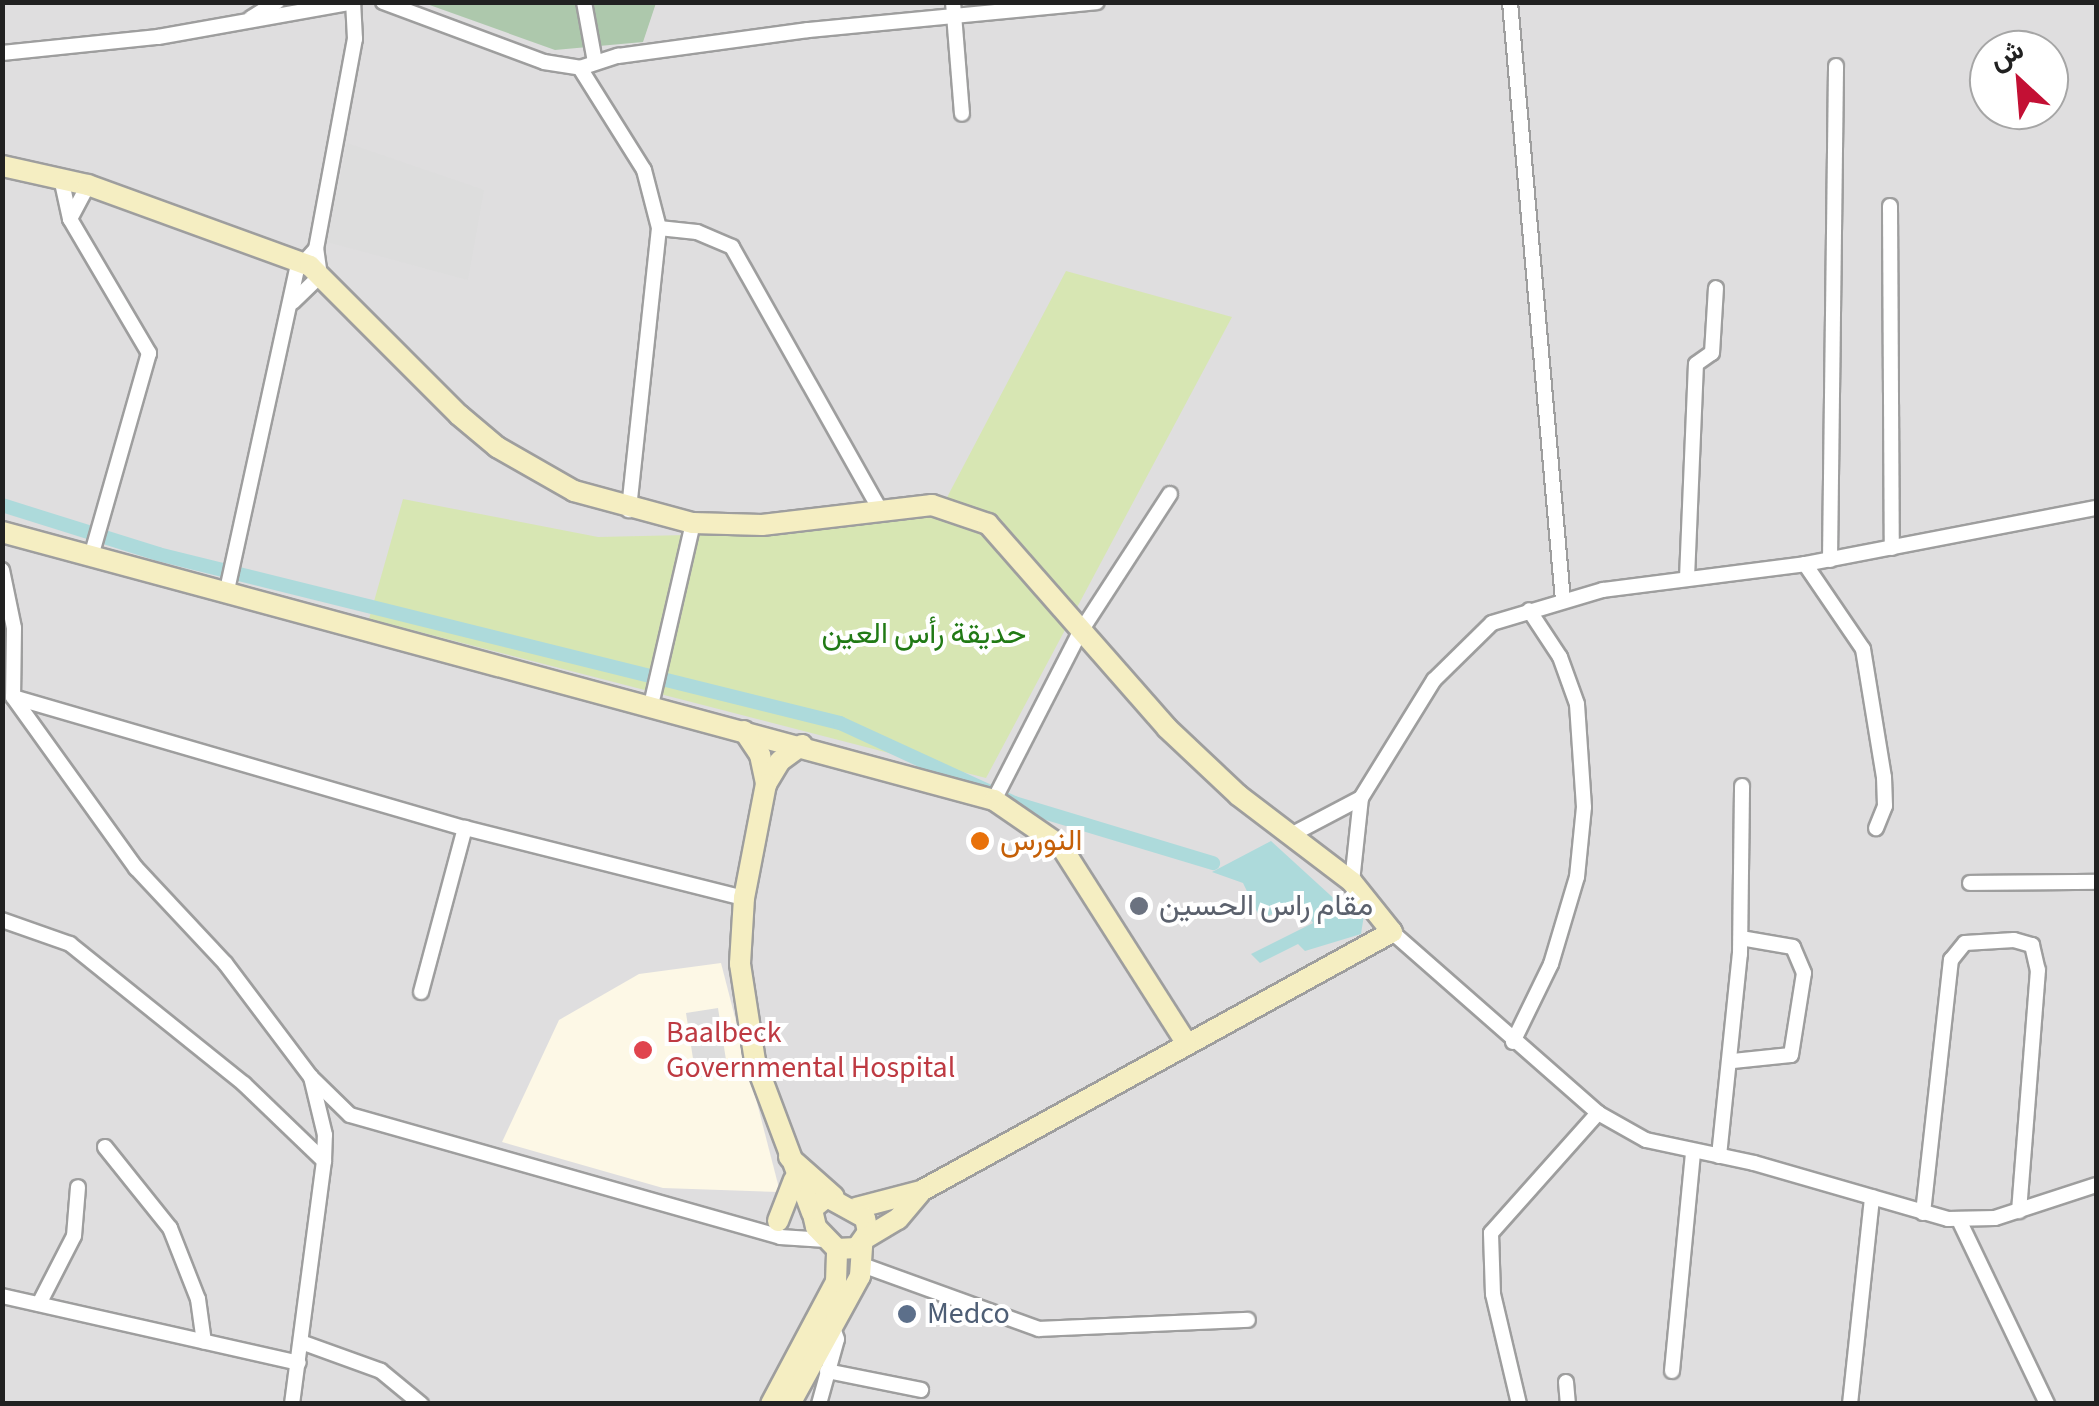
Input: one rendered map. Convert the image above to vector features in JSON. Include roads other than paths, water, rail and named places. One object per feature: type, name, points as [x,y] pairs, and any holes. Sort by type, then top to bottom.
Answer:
[{"type":"street","points":[[246,21],[277,2]]},
{"type":"street","points":[[2,53],[300,16],[342,2],[353,3],[353,51],[309,270],[294,302],[229,582]]},
{"type":"street","points":[[383,2],[544,62],[588,65],[953,8],[1097,2]]},
{"type":"street","points":[[584,2],[588,65],[644,170],[659,228],[629,510]]},
{"type":"street","points":[[1510,2],[1563,600]]},
{"type":"street","points":[[953,8],[962,114]]},
{"type":"street","points":[[1830,560],[1836,66]]},
{"type":"street","points":[[2,166],[88,185],[309,270],[402,365],[497,447],[540,475],[629,510],[693,523],[762,524],[932,504],[988,524],[1015,548],[1074,644],[1203,764],[1288,836],[1352,882],[1392,932],[1513,1042],[1598,1113],[1646,1140],[1959,1220],[2018,1211],[2096,1186]]},
{"type":"street","points":[[61,178],[70,220],[149,353],[94,547]]},
{"type":"street","points":[[70,220],[88,185]]},
{"type":"street","points":[[1890,206],[1892,548]]},
{"type":"street","points":[[659,228],[698,232],[732,247],[880,510]]},
{"type":"street","points":[[1688,578],[1696,364],[1712,352],[1716,288]]},
{"type":"street","points":[[994,800],[1074,644],[1170,494]]},
{"type":"street","points":[[1352,882],[1361,798],[1456,652],[1492,622],[1563,600],[1688,578],[1830,560],[2096,508]]},
{"type":"street","points":[[652,699],[693,523]]},
{"type":"street","points":[[2,532],[94,547],[229,582],[652,699],[744,731],[994,800],[1062,846],[1185,1041]]},
{"type":"street","points":[[1805,564],[1866,661],[1884,777],[1884,806],[1876,828]]},
{"type":"street","points":[[2,570],[14,628],[8,690],[125,854],[236,976],[311,1077],[350,1115],[832,1245],[864,1241],[898,1220],[921,1191]]},
{"type":"street","points":[[1513,1042],[1561,929],[1577,878],[1584,807],[1577,704],[1560,657],[1529,610]]},
{"type":"street","points":[[8,690],[464,828],[744,898]]},
{"type":"street","points":[[744,731],[760,755],[766,784]]},
{"type":"street","points":[[790,1404],[826,1322],[836,1282],[832,1245],[794,1180],[748,1029],[740,964],[744,898],[766,784],[780,761],[802,745]]},
{"type":"street","points":[[1719,1156],[1733,1062],[1741,938],[1742,786]]},
{"type":"street","points":[[1288,836],[1361,798]]},
{"type":"street","points":[[421,992],[464,828]]},
{"type":"street","points":[[1970,882],[2096,882]]},
{"type":"street","points":[[2,920],[70,944],[244,1084],[324,1161]]},
{"type":"street","points":[[856,1208],[921,1191],[1185,1041],[1392,932]]},
{"type":"street","points":[[1733,1062],[1791,1056],[1803,988],[1794,947],[1741,938]]},
{"type":"street","points":[[1923,1213],[1951,960],[1964,943],[2014,940],[2032,945],[2038,970],[2018,1211]]},
{"type":"street","points":[[292,1404],[324,1161],[325,1135],[311,1077]]},
{"type":"street","points":[[1518,1404],[1493,1294],[1491,1232],[1598,1113]]},
{"type":"street","points":[[325,1135],[350,1115]]},
{"type":"street","points":[[105,1147],[170,1228],[198,1299],[204,1342]]},
{"type":"street","points":[[1672,1371],[1694,1152]]},
{"type":"street","points":[[770,1404],[864,1266],[866,1218],[834,1197],[787,1156]]},
{"type":"street","points":[[772,1227],[794,1180]]},
{"type":"street","points":[[39,1304],[74,1236],[78,1187]]},
{"type":"street","points":[[772,1227],[812,1213],[816,1203],[834,1197]]},
{"type":"street","points":[[1850,1404],[1872,1197]]},
{"type":"street","points":[[1959,1220],[2047,1404]]},
{"type":"street","points":[[864,1266],[1039,1330],[1248,1320]]},
{"type":"street","points":[[2,1296],[299,1363]]},
{"type":"street","points":[[819,1404],[828,1372],[826,1322]]},
{"type":"street","points":[[301,1342],[381,1371],[421,1404]]},
{"type":"street","points":[[828,1372],[921,1390]]},
{"type":"street","points":[[1566,1382],[1568,1404]]},
{"type":"water","points":[[1271,841],[1341,905],[1364,915],[1361,934],[1305,951],[1298,944],[1260,963],[1251,954],[1313,923],[1298,900],[1261,920],[1243,883],[1212,872]]},
{"type":"waterway","points":[[2,505],[158,554],[840,723],[1014,803],[1213,863]]},
{"type":"place","name":"النورس","points":[[980,841]]},
{"type":"place","name":"مقام راس الحسين","points":[[1139,906]]},
{"type":"place","name":"Baalbeck Governmental Hospital","points":[[643,1050]]},
{"type":"place","name":"Medco","points":[[907,1314]]},
{"type":"park label","name":"حديقة رأس العين","points":[[924,634]]}]
